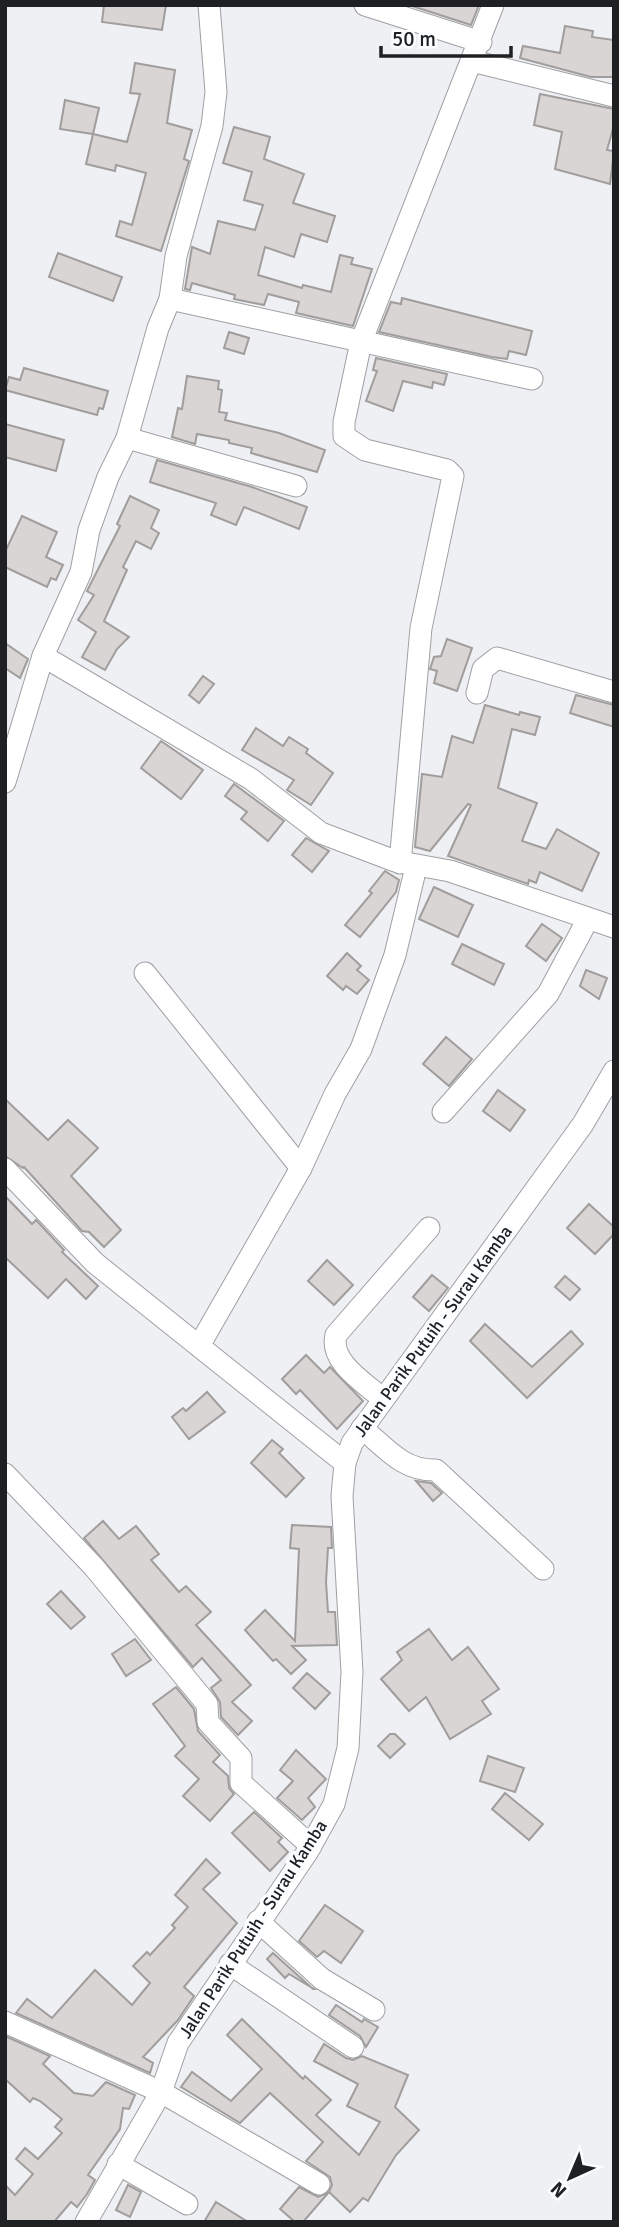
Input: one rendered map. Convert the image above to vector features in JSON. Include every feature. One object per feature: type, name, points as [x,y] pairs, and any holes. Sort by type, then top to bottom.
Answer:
[{"type":"street","points":[[5,782],[43,656],[81,572],[89,530],[108,477],[127,438],[158,328],[170,299],[176,256],[212,126],[216,92],[209,5]]},
{"type":"street","points":[[365,5],[476,52],[614,96]]},
{"type":"street","points":[[199,1346],[301,1168],[361,1049],[395,956],[408,865],[421,628],[453,476],[446,470],[365,450],[344,436],[344,422],[361,342],[493,5]]},
{"type":"street","points":[[170,299],[532,379]]},
{"type":"street","points":[[127,438],[296,486]]},
{"type":"street","points":[[43,656],[251,779],[321,833],[408,865],[450,871],[614,926]]},
{"type":"street","points":[[477,693],[483,668],[497,657],[614,692]]},
{"type":"street","points":[[443,1112],[548,994],[588,919]]},
{"type":"street","points":[[145,973],[301,1168]]},
{"type":"street","name":"Jalan Parik Putuih - Surau Kamba","points":[[86,2222],[161,2092],[178,2043],[311,1846],[334,1804],[348,1748],[352,1672],[343,1522],[345,1463],[362,1428],[583,1124],[614,1071]]},
{"type":"street","points":[[5,1169],[95,1263],[345,1463]]},
{"type":"street","points":[[383,1399],[339,1358],[334,1344],[337,1335],[429,1228]]},
{"type":"street","points":[[362,1428],[402,1462],[418,1470],[436,1470],[543,1569]]},
{"type":"street","points":[[5,1474],[93,1566],[207,1704],[208,1722],[241,1758],[242,1783],[311,1846]]},
{"type":"street","points":[[258,1921],[323,1979],[374,2010]]},
{"type":"street","points":[[230,1964],[353,2047]]},
{"type":"street","points":[[5,2022],[161,2092],[319,2184]]},
{"type":"street","points":[[118,2164],[187,2204]]},
{"type":"building","points":[[104,5],[166,5],[162,30],[102,22]]},
{"type":"building","points":[[409,5],[479,5],[471,25]]},
{"type":"building","points":[[565,26],[593,31],[592,37],[614,40],[614,77],[591,77],[520,58],[523,46],[560,53]]},
{"type":"building","points":[[135,63],[175,70],[167,123],[192,130],[184,159],[189,161],[161,251],[116,236],[120,221],[132,225],[146,173],[116,165],[115,171],[86,164],[93,134],[127,142],[140,94],[130,93]]},
{"type":"building","points":[[540,94],[614,109],[614,125],[607,150],[614,151],[610,184],[555,169],[562,132],[534,125]]},
{"type":"building","points":[[65,100],[99,108],[93,134],[60,129]]},
{"type":"building","points":[[234,127],[270,137],[264,159],[304,174],[293,203],[335,216],[327,242],[301,234],[294,257],[265,247],[258,275],[302,288],[303,285],[331,292],[340,255],[353,258],[351,264],[372,269],[353,326],[296,313],[299,302],[268,294],[264,305],[234,299],[235,295],[192,283],[190,290],[185,289],[192,247],[210,254],[218,221],[255,230],[263,205],[244,200],[252,172],[223,163]]},
{"type":"building","points":[[58,253],[122,277],[113,301],[49,277]]},
{"type":"building","points":[[402,298],[532,331],[526,355],[509,351],[507,359],[492,357],[379,332],[391,302],[401,304]]},
{"type":"building","points":[[229,332],[249,338],[244,354],[224,348]]},
{"type":"building","points":[[376,358],[447,374],[444,385],[433,382],[432,388],[403,381],[393,411],[366,401],[377,371],[373,370]]},
{"type":"building","points":[[24,368],[108,391],[103,409],[99,408],[97,415],[5,390],[9,377],[20,380]]},
{"type":"building","points":[[187,376],[219,381],[218,389],[222,390],[219,412],[227,413],[225,420],[279,433],[325,450],[317,472],[251,453],[252,448],[229,443],[229,440],[197,434],[195,444],[172,437],[178,408],[182,409]]},
{"type":"building","points":[[5,424],[64,440],[56,471],[5,457]]},
{"type":"building","points":[[157,460],[252,487],[307,507],[299,529],[244,507],[236,525],[211,515],[216,503],[150,482]]},
{"type":"building","points":[[130,496],[159,510],[151,528],[159,533],[151,549],[136,541],[123,567],[127,570],[104,621],[129,637],[117,649],[105,670],[82,657],[96,632],[78,620],[94,595],[87,591],[120,526],[117,524]]},
{"type":"building","points":[[22,516],[57,532],[46,557],[63,565],[56,580],[51,578],[47,587],[5,567],[5,552]]},
{"type":"building","points":[[447,639],[472,648],[457,691],[434,683],[437,671],[430,669],[434,657],[441,656]]},
{"type":"building","points":[[5,643],[28,659],[20,678],[5,668]]},
{"type":"building","points":[[203,676],[214,684],[199,703],[189,695]]},
{"type":"building","points":[[576,695],[614,705],[614,727],[570,713]]},
{"type":"building","points":[[485,705],[519,715],[520,712],[540,717],[535,735],[512,729],[498,788],[537,803],[522,841],[546,849],[557,829],[599,853],[582,891],[540,872],[536,883],[529,880],[528,884],[448,856],[471,805],[468,804],[430,851],[415,847],[422,774],[442,777],[452,736],[473,743]]},
{"type":"building","points":[[256,728],[283,746],[289,737],[308,749],[306,753],[333,773],[311,805],[287,790],[294,780],[242,750]]},
{"type":"building","points":[[161,741],[203,770],[181,799],[141,768]]},
{"type":"building","points":[[234,784],[284,821],[268,841],[241,819],[247,812],[225,796]]},
{"type":"building","points":[[306,838],[329,851],[312,872],[292,855]]},
{"type":"building","points":[[385,871],[399,880],[396,892],[360,937],[345,925],[372,893],[369,891]]},
{"type":"building","points":[[434,887],[473,905],[458,937],[419,919]]},
{"type":"building","points":[[542,924],[562,938],[546,961],[526,946]]},
{"type":"building","points":[[462,944],[504,964],[494,985],[452,964]]},
{"type":"building","points":[[347,953],[361,966],[357,970],[369,980],[357,994],[346,986],[343,990],[327,976]]},
{"type":"building","points":[[586,970],[607,978],[599,999],[580,986]]},
{"type":"building","points":[[446,1037],[472,1059],[449,1086],[423,1064]]},
{"type":"building","points":[[498,1090],[525,1110],[510,1131],[483,1111]]},
{"type":"building","points":[[5,1099],[48,1140],[68,1120],[98,1148],[71,1176],[121,1230],[104,1247],[89,1232],[82,1231],[24,1167],[5,1156]]},
{"type":"building","points":[[5,1196],[32,1224],[36,1220],[64,1250],[62,1252],[98,1286],[86,1299],[66,1279],[48,1298],[5,1257]]},
{"type":"building","points":[[589,1204],[614,1227],[614,1234],[595,1254],[567,1228]]},
{"type":"building","points":[[327,1260],[353,1285],[334,1305],[308,1281]]},
{"type":"building","points":[[432,1275],[448,1288],[429,1311],[413,1297]]},
{"type":"building","points":[[565,1276],[580,1289],[570,1300],[555,1287]]},
{"type":"building","points":[[485,1324],[532,1367],[571,1331],[583,1344],[527,1398],[470,1341]]},
{"type":"building","points":[[306,1355],[324,1373],[330,1367],[363,1401],[337,1429],[300,1390],[296,1394],[282,1379]]},
{"type":"building","points":[[207,1392],[225,1412],[189,1439],[172,1417],[183,1408],[186,1411]]},
{"type":"building","points":[[272,1440],[283,1449],[279,1453],[304,1478],[286,1497],[251,1463]]},
{"type":"building","points":[[416,1481],[431,1483],[442,1493],[433,1501]]},
{"type":"building","points":[[103,1521],[119,1539],[136,1526],[159,1554],[151,1560],[179,1592],[186,1586],[211,1612],[196,1625],[251,1685],[232,1702],[252,1721],[238,1735],[221,1717],[220,1702],[211,1688],[221,1680],[202,1658],[193,1667],[84,1538]]},
{"type":"building","points":[[292,1525],[331,1527],[332,1548],[328,1548],[326,1582],[328,1612],[335,1612],[337,1645],[292,1646],[306,1660],[291,1674],[276,1659],[273,1661],[245,1630],[265,1610],[295,1641],[299,1549],[290,1548]]},
{"type":"building","points":[[61,1591],[85,1617],[71,1629],[47,1604]]},
{"type":"building","points":[[429,1629],[452,1660],[468,1647],[499,1689],[482,1701],[491,1714],[450,1739],[426,1697],[409,1711],[381,1679],[402,1660],[397,1652]]},
{"type":"building","points":[[135,1639],[151,1660],[126,1676],[112,1654]]},
{"type":"building","points":[[307,1673],[330,1693],[315,1709],[293,1688]]},
{"type":"building","points":[[176,1687],[194,1709],[198,1731],[220,1755],[213,1762],[228,1776],[229,1788],[234,1794],[210,1821],[183,1796],[199,1779],[175,1756],[185,1746],[153,1704]]},
{"type":"building","points":[[390,1734],[395,1734],[405,1744],[390,1758],[378,1746]]},
{"type":"building","points":[[296,1750],[326,1779],[308,1798],[315,1807],[302,1820],[277,1798],[293,1781],[280,1770]]},
{"type":"building","points":[[488,1756],[524,1768],[515,1792],[480,1781]]},
{"type":"building","points":[[505,1793],[543,1824],[529,1840],[492,1809]]},
{"type":"building","points":[[254,1812],[282,1838],[278,1842],[288,1852],[270,1871],[232,1833]]},
{"type":"building","points":[[206,1859],[220,1873],[203,1889],[237,1923],[184,1987],[194,1996],[178,2020],[143,2057],[153,2063],[150,2073],[16,2013],[27,1999],[52,2018],[95,1970],[132,2005],[150,1983],[133,1966],[147,1952],[150,1955],[175,1928],[172,1925],[188,1907],[175,1895]]},
{"type":"building","points":[[325,1905],[363,1931],[341,1963],[324,1951],[317,1957],[299,1941]]},
{"type":"building","points":[[273,1953],[311,1987],[289,1974],[285,1978],[267,1959]]},
{"type":"building","points":[[336,2005],[362,2022],[364,2019],[378,2027],[366,2047],[360,2036],[329,2015]]},
{"type":"building","points":[[242,2019],[303,2079],[305,2076],[331,2100],[316,2115],[359,2155],[380,2122],[347,2106],[358,2084],[314,2061],[324,2044],[346,2058],[353,2060],[362,2056],[408,2075],[395,2107],[419,2130],[396,2155],[368,2201],[363,2198],[350,2212],[329,2192],[332,2185],[330,2177],[306,2161],[323,2142],[270,2093],[240,2123],[181,2087],[192,2072],[231,2101],[262,2069],[227,2035]]},
{"type":"building","points":[[5,2036],[50,2056],[43,2064],[74,2093],[93,2096],[106,2082],[135,2095],[129,2109],[123,2108],[120,2129],[88,2175],[95,2180],[87,2194],[77,2207],[71,2202],[54,2222],[5,2222],[5,2185],[15,2195],[33,2174],[16,2159],[25,2148],[38,2159],[62,2133],[55,2127],[62,2119],[40,2101],[33,2098],[30,2102],[5,2079]]},
{"type":"building","points":[[128,2185],[141,2192],[130,2217],[116,2210]]},
{"type":"building","points":[[299,2187],[318,2197],[329,2192],[303,2222],[295,2222],[280,2209]]},
{"type":"building","points":[[216,2202],[248,2222],[204,2222]]}]
